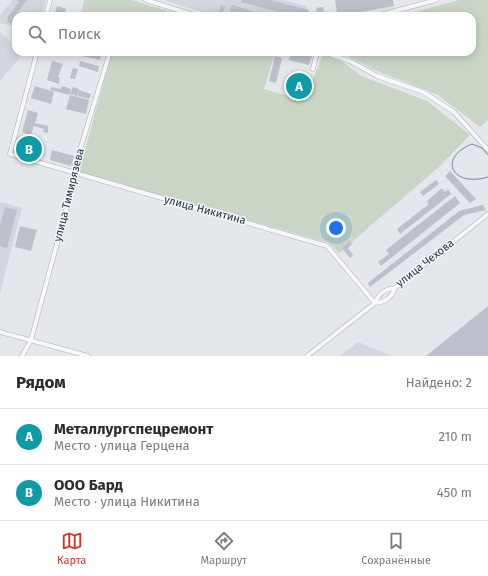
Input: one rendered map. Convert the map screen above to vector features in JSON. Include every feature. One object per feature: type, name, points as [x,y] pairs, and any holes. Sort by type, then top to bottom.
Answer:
[{"type":"street","points":[[47,12],[50,0]]},
{"type":"street","points":[[146,0],[184,12]]},
{"type":"street","points":[[391,12],[436,0]]},
{"type":"street","name":"улица Никитина","points":[[36,56],[10,154],[327,246],[375,303]]},
{"type":"street","name":"улица Тимирязева","points":[[22,356],[31,340],[76,173],[80,153],[109,56]]},
{"type":"street","points":[[313,69],[316,56]]},
{"type":"street","points":[[335,56],[350,61],[377,76],[423,92],[454,112],[488,150]]},
{"type":"street","name":"улица Чехова","points":[[307,356],[375,303],[378,296],[387,289],[395,288],[488,214]]},
{"type":"street","points":[[375,303],[383,302],[392,296],[395,288]]},
{"type":"street","points":[[0,332],[88,356]]},
{"type":"shaded area","points":[[13,0],[46,0],[43,12],[12,12],[12,26],[0,23],[0,15]]},
{"type":"shaded area","points":[[163,0],[282,0],[307,6],[308,12],[203,12]]},
{"type":"shaded area","points":[[0,32],[12,42],[12,56],[21,56],[0,81]]},
{"type":"shaded area","points":[[0,202],[22,208],[0,293]]},
{"type":"shaded area","points":[[358,342],[392,356],[340,356]]},
{"type":"green space","points":[[84,0],[132,0],[170,12],[82,12]]},
{"type":"green space","points":[[459,0],[488,0],[488,120],[480,127],[438,95],[372,69],[348,56],[476,56],[476,12],[415,12]]},
{"type":"green space","points":[[111,56],[274,56],[264,89],[304,101],[322,56],[335,56],[361,76],[427,101],[470,135],[440,166],[339,253],[329,243],[79,172]]},
{"type":"building","points":[[16,0],[27,0],[18,12],[12,12],[12,24],[7,22],[9,20],[7,18],[19,2]]},
{"type":"building","points":[[242,0],[270,0],[309,10],[309,12],[278,12],[241,2]]},
{"type":"building","points":[[335,0],[393,0],[394,6],[360,12],[337,12]]},
{"type":"building","points":[[221,5],[225,6],[223,12],[219,12]]},
{"type":"building","points":[[232,5],[256,12],[229,12]]},
{"type":"building","points":[[57,6],[66,9],[65,12],[55,12]]},
{"type":"building","points":[[323,7],[324,12],[317,12],[316,8]]},
{"type":"building","points":[[82,56],[101,56],[100,60]]},
{"type":"building","points":[[275,56],[282,58],[276,83],[269,81]]},
{"type":"building","points":[[290,56],[312,56],[309,65],[289,60]]},
{"type":"building","points":[[52,61],[63,64],[58,77],[60,77],[59,84],[47,80]]},
{"type":"building","points":[[80,61],[99,66],[98,72],[79,66]]},
{"type":"building","points":[[73,68],[78,69],[75,79],[70,78]]},
{"type":"building","points":[[299,72],[307,74],[302,94],[287,90],[291,79],[296,80]]},
{"type":"building","points":[[35,86],[54,92],[51,104],[31,98]]},
{"type":"building","points":[[63,86],[71,89],[69,95],[50,90],[51,87],[60,89]]},
{"type":"building","points":[[73,87],[79,89],[77,96],[70,94]]},
{"type":"building","points":[[79,90],[91,94],[89,99],[78,96]]},
{"type":"building","points":[[70,95],[89,100],[86,114],[66,109]]},
{"type":"building","points":[[28,110],[38,113],[35,123],[48,126],[48,133],[43,132],[44,129],[34,126],[31,135],[22,132]]},
{"type":"building","points":[[19,141],[41,147],[38,157],[17,151]]},
{"type":"building","points":[[52,150],[74,156],[71,166],[50,160]]},
{"type":"building","points":[[450,171],[476,199],[470,203],[445,176]]},
{"type":"building","points":[[436,180],[439,184],[423,196],[420,192]]},
{"type":"building","points":[[442,188],[445,192],[448,189],[451,194],[400,234],[397,229],[429,204],[427,201]]},
{"type":"building","points":[[455,196],[460,203],[381,266],[378,262],[389,254],[386,250]]},
{"type":"building","points":[[483,205],[486,210],[464,215],[370,287],[368,283],[459,211]]},
{"type":"building","points":[[5,207],[17,210],[7,248],[0,246],[0,225]]},
{"type":"building","points":[[20,226],[37,230],[31,251],[15,247]]},
{"type":"building","points":[[350,241],[352,244],[348,248],[353,255],[350,258],[342,248]]},
{"type":"building","points":[[488,306],[488,356],[426,356]]},
{"type":"tram line","points":[[488,155],[482,148],[472,144],[461,150],[452,163],[453,170],[458,175],[465,178],[476,179],[488,177]]},
{"type":"place","name":"Металлургспецремонт","points":[[299,86]]},
{"type":"place","name":"ООО Бард","points":[[29,149]]}]
